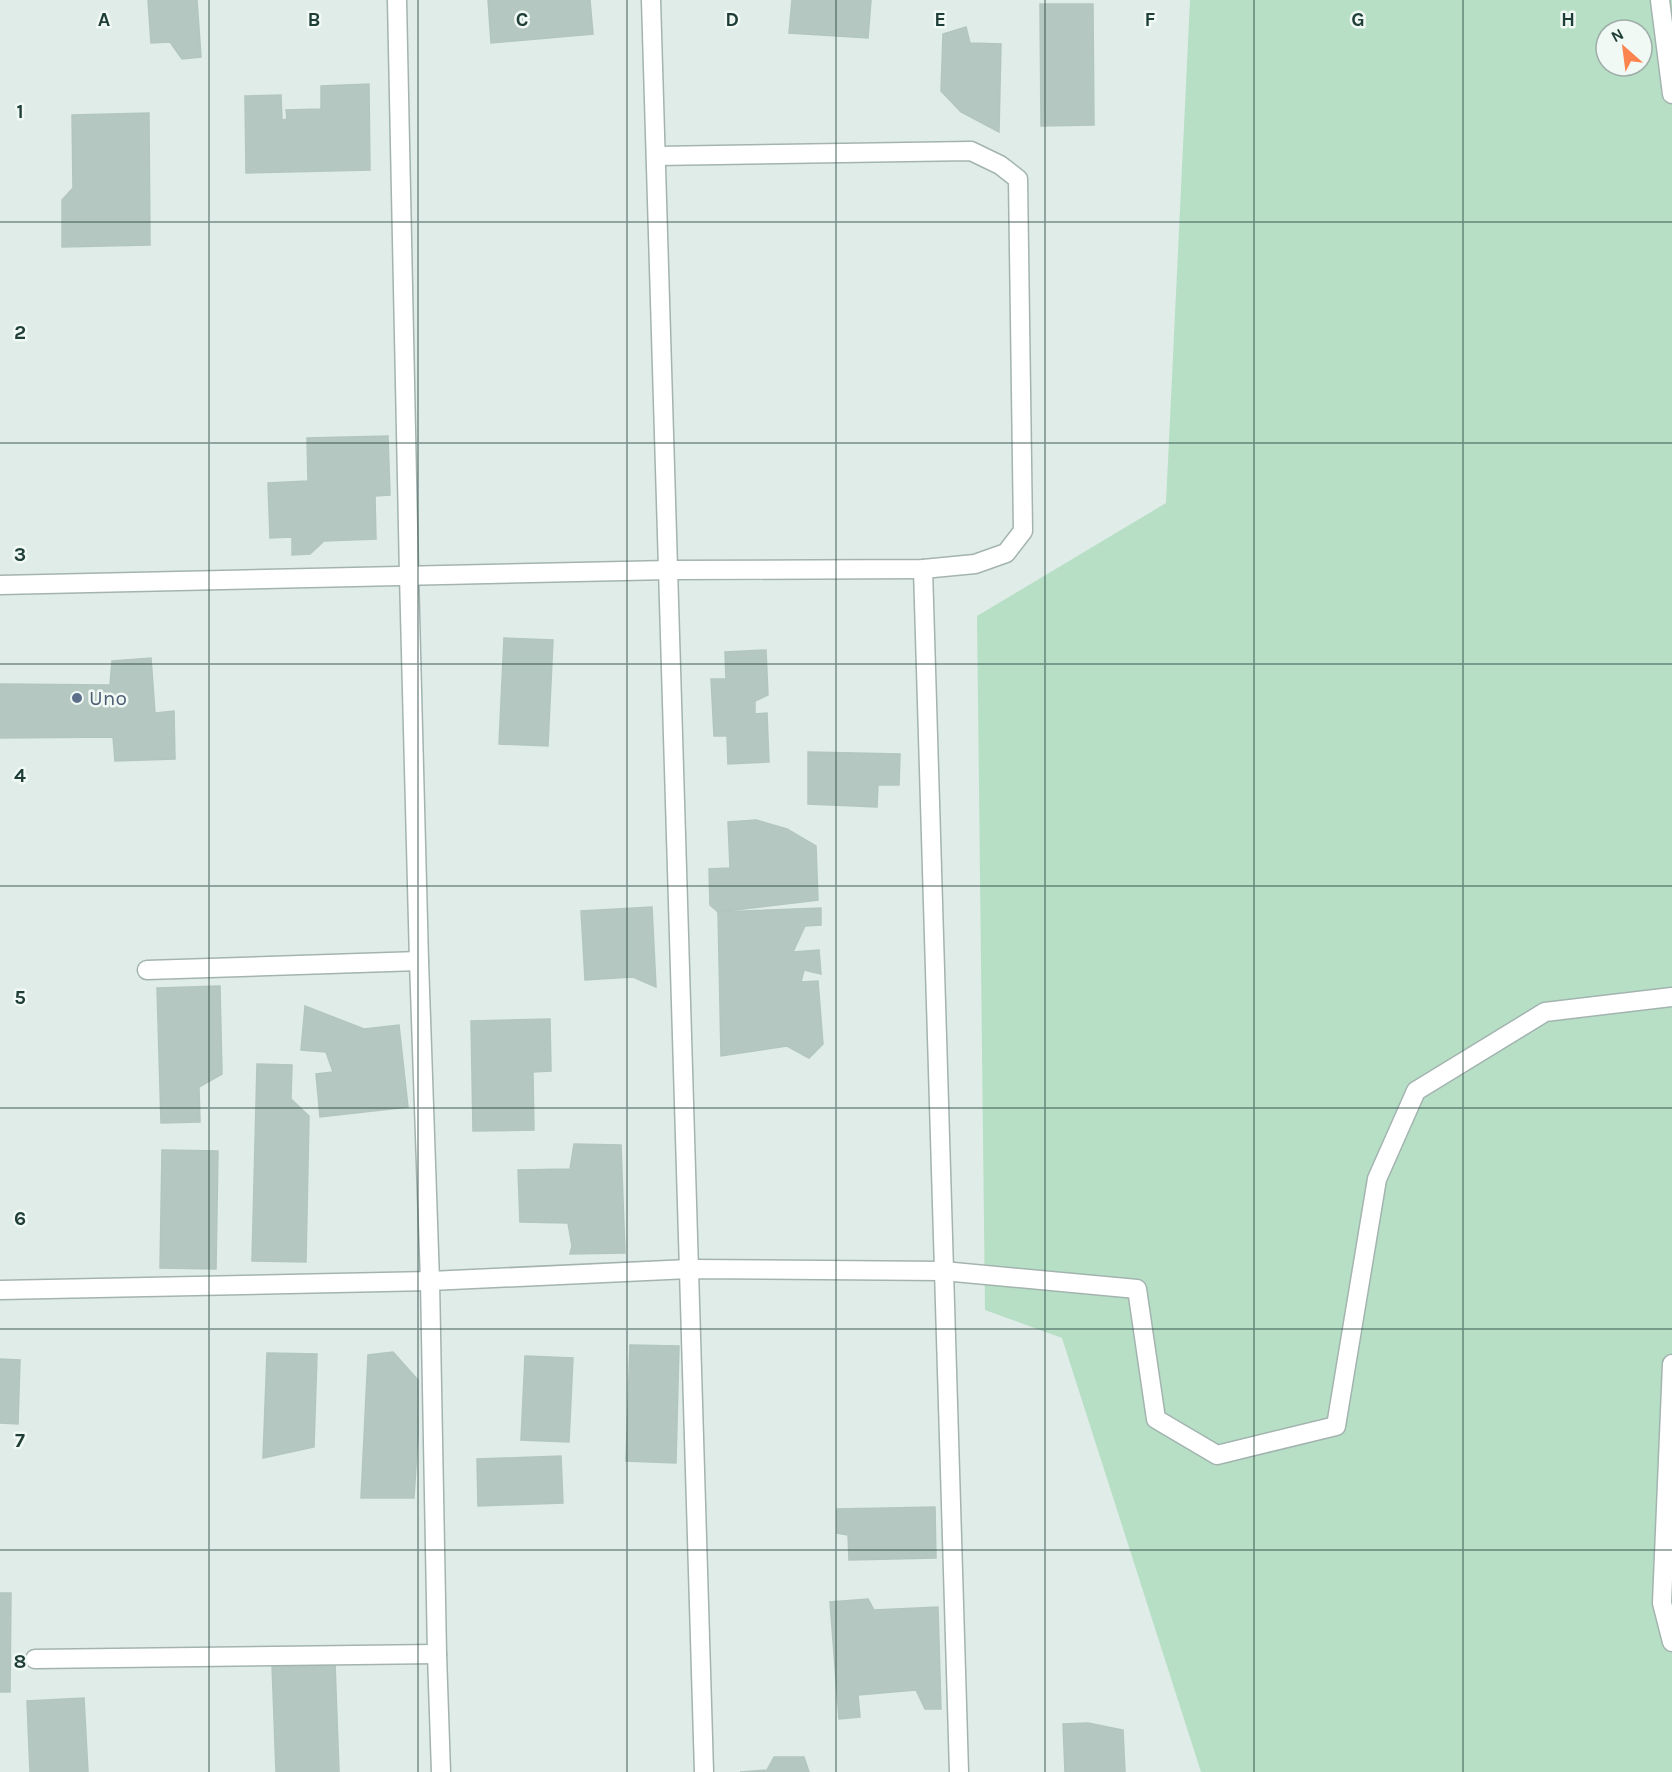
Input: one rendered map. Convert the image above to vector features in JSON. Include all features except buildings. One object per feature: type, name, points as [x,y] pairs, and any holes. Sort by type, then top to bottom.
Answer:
[{"type":"street","points":[[397,0],[409,575],[441,1772]]},
{"type":"street","points":[[651,0],[704,1772]]},
{"type":"street","points":[[1660,0],[1672,94]]},
{"type":"street","points":[[0,585],[669,570],[922,569],[975,564],[1006,552],[1023,531],[1018,179],[1000,165],[971,151],[656,156]]},
{"type":"street","points":[[922,569],[959,1772]]},
{"type":"street","points":[[147,970],[419,961]]},
{"type":"street","points":[[0,1290],[429,1281],[689,1269],[943,1270],[1137,1289],[1156,1419],[1217,1455],[1336,1426],[1377,1179],[1416,1091],[1545,1012],[1672,997]]},
{"type":"street","points":[[1672,1364],[1662,1603],[1672,1642]]},
{"type":"street","points":[[35,1659],[437,1654]]},
{"type":"green space","points":[[1190,0],[1672,0],[1672,1772],[1201,1772],[1062,1338],[985,1310],[977,616],[1166,503]]},
{"type":"place","name":"Uno","points":[[77,698]]}]
